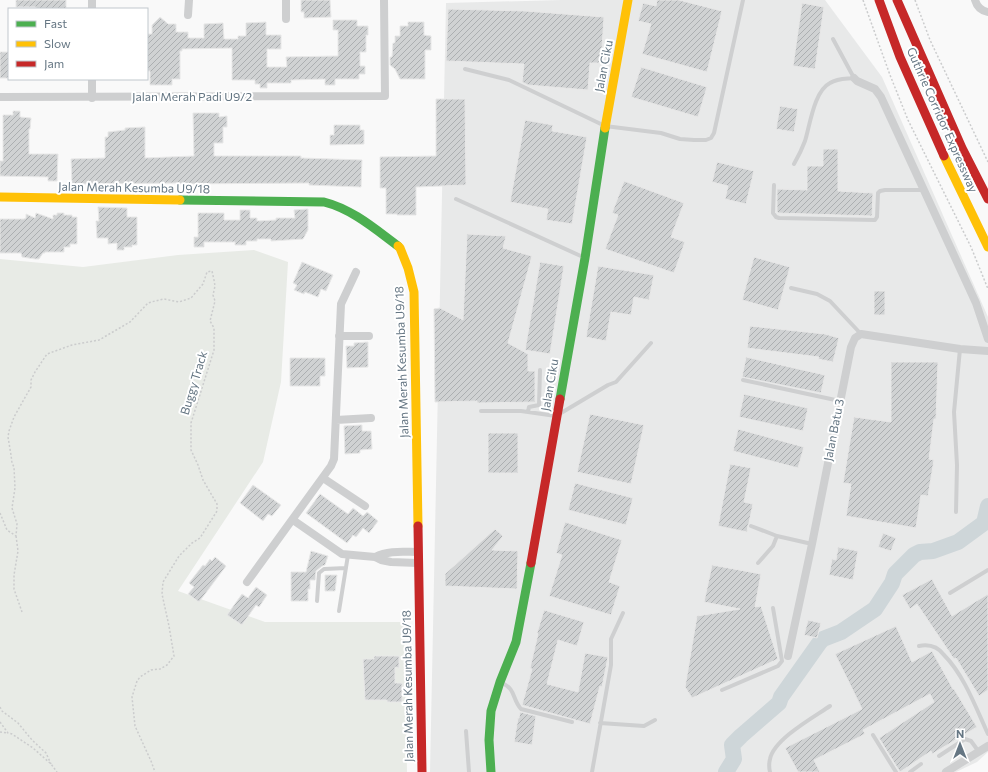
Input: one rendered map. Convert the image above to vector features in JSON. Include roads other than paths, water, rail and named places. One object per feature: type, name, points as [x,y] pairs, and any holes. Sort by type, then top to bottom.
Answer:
[{"type":"main road","name":"Jalan Ciku","points":[[491,772],[489,740],[491,711],[500,682],[516,642],[526,595],[556,416],[585,258],[605,126],[628,0]]},
{"type":"main road","name":"Guthrie Corridor Expressway","points":[[879,0],[900,58],[937,142],[988,247]]},
{"type":"main road","name":"Guthrie Corridor Expressway","points":[[897,0],[962,148],[988,199]]},
{"type":"main road","name":"Jalan Merah Kesumba U9/18","points":[[0,197],[324,202],[336,205],[357,216],[400,248],[408,268],[414,292],[422,772]]},
{"type":"street","points":[[188,15],[189,0]]},
{"type":"street","points":[[286,0],[286,19]]},
{"type":"street","name":"Jalan Merah Padi U9/2","points":[[0,97],[92,98],[385,96],[384,0]]},
{"type":"street","points":[[975,0],[976,5],[983,11],[988,12]]},
{"type":"street","points":[[854,78],[857,81],[875,89],[882,97],[976,303],[988,339]]},
{"type":"street","points":[[92,80],[92,98]]},
{"type":"street","points":[[247,582],[323,478],[334,459],[341,304],[356,272]]},
{"type":"street","points":[[861,334],[960,349],[988,351]]},
{"type":"street","name":"Jalan Batu 3","points":[[788,656],[851,347],[855,338],[861,334]]},
{"type":"street","points":[[339,336],[369,336]]},
{"type":"street","points":[[336,420],[372,418]]},
{"type":"street","points":[[323,478],[365,506]]},
{"type":"street","points":[[293,520],[342,554],[375,557],[391,562],[418,563]]},
{"type":"street","points":[[375,557],[384,552],[418,552]]},
{"type":"street","points":[[946,772],[988,746]]},
{"type":"lane","points":[[465,69],[509,80],[605,126],[661,133],[694,140],[706,140],[711,138],[744,0]]},
{"type":"lane","points":[[794,164],[804,143],[819,95],[825,86],[839,79],[854,78],[833,39]]},
{"type":"lane","points":[[774,185],[773,213],[779,218],[875,220],[877,217],[878,193],[880,191],[924,190]]},
{"type":"lane","points":[[456,199],[585,258]]},
{"type":"lane","points":[[791,288],[817,294],[830,301],[861,334]]},
{"type":"lane","points":[[481,411],[528,412],[556,416],[608,385],[616,382],[651,343]]},
{"type":"lane","points":[[956,512],[957,465],[954,412],[960,349]]},
{"type":"lane","points":[[528,412],[529,407],[539,405],[540,370]]},
{"type":"lane","points":[[743,380],[840,401]]},
{"type":"lane","points":[[751,526],[777,536],[812,544]]},
{"type":"lane","points":[[758,563],[773,546],[777,536]]},
{"type":"lane","points":[[339,611],[348,555]]},
{"type":"lane","points":[[317,601],[320,573],[324,569],[346,568]]},
{"type":"lane","points":[[950,592],[988,570]]},
{"type":"lane","points":[[722,690],[781,664],[781,646],[773,608]]},
{"type":"lane","points":[[592,772],[610,665],[611,640],[623,613]]},
{"type":"lane","points":[[919,646],[926,644],[936,648],[944,654],[958,673],[988,734]]},
{"type":"lane","points":[[781,646],[790,645]]},
{"type":"lane","points":[[500,682],[508,686],[512,691],[517,704],[522,709],[572,722]]},
{"type":"lane","points":[[770,772],[770,758],[786,736],[830,706]]},
{"type":"lane","points":[[600,723],[644,726],[655,720]]},
{"type":"lane","points":[[466,730],[468,772]]},
{"type":"lane","points":[[873,735],[896,772]]},
{"type":"lane","points":[[939,756],[965,739],[971,741],[979,752]]},
{"type":"lane","points":[[910,772],[921,764]]},
{"type":"waterway","points":[[726,772],[734,759],[732,745],[779,703],[781,697],[820,642],[823,639],[841,632],[875,609],[892,583],[895,574],[914,555],[920,552],[933,551],[958,542],[984,523],[988,506]]}]
